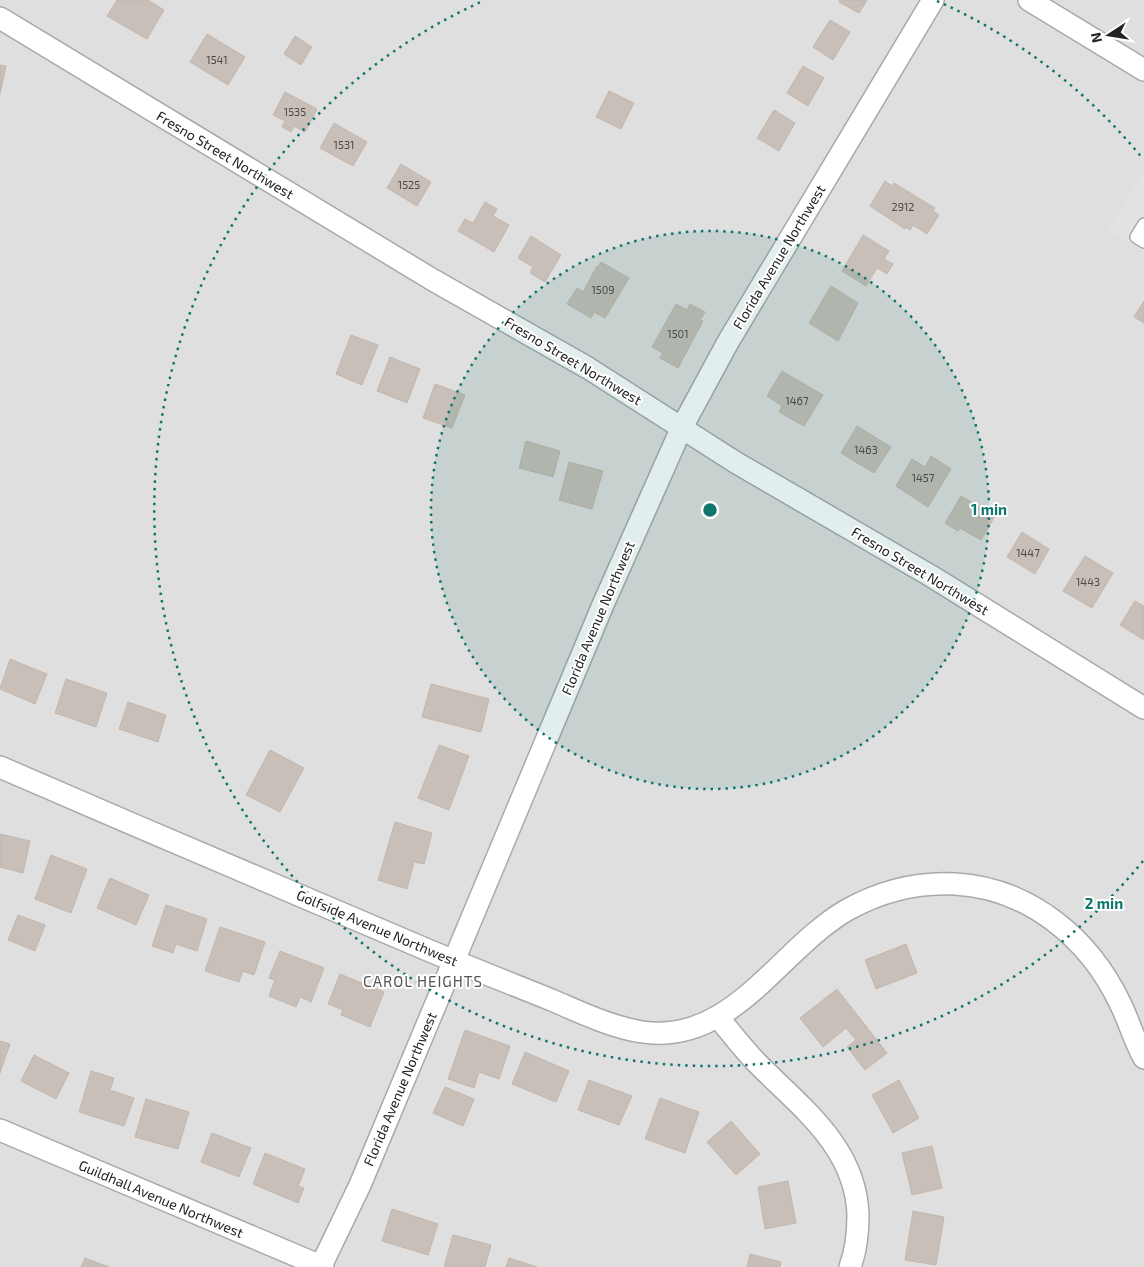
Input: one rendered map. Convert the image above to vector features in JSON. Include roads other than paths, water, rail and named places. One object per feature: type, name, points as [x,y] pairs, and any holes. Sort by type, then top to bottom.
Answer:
[{"type":"street","name":"Florida Avenue Northwest","points":[[322,1267],[360,1185],[602,607],[682,427],[728,342],[933,0]]},
{"type":"street","points":[[1029,0],[1144,70]]},
{"type":"street","name":"Fresno Street Northwest","points":[[0,18],[433,280],[588,368],[735,462],[931,576],[1144,708]]},
{"type":"street","name":"Golfside Avenue Northwest","points":[[0,768],[454,961],[613,1025],[643,1032],[667,1033],[694,1028],[718,1017],[742,1002],[799,947],[844,912],[873,897],[904,887],[936,883],[974,885],[1003,892],[1030,904],[1050,916],[1080,944],[1103,972],[1120,1003],[1144,1058]]},
{"type":"street","points":[[718,1017],[755,1060],[820,1124],[839,1152],[854,1182],[858,1200],[858,1229],[850,1267]]},
{"type":"street","name":"Guildhall Avenue Northwest","points":[[0,1130],[322,1267]]},
{"type":"lane","points":[[1144,224],[1136,237],[1144,242]]},
{"type":"district","name":"CAROL HEIGHTS","points":[[423,982]]}]
